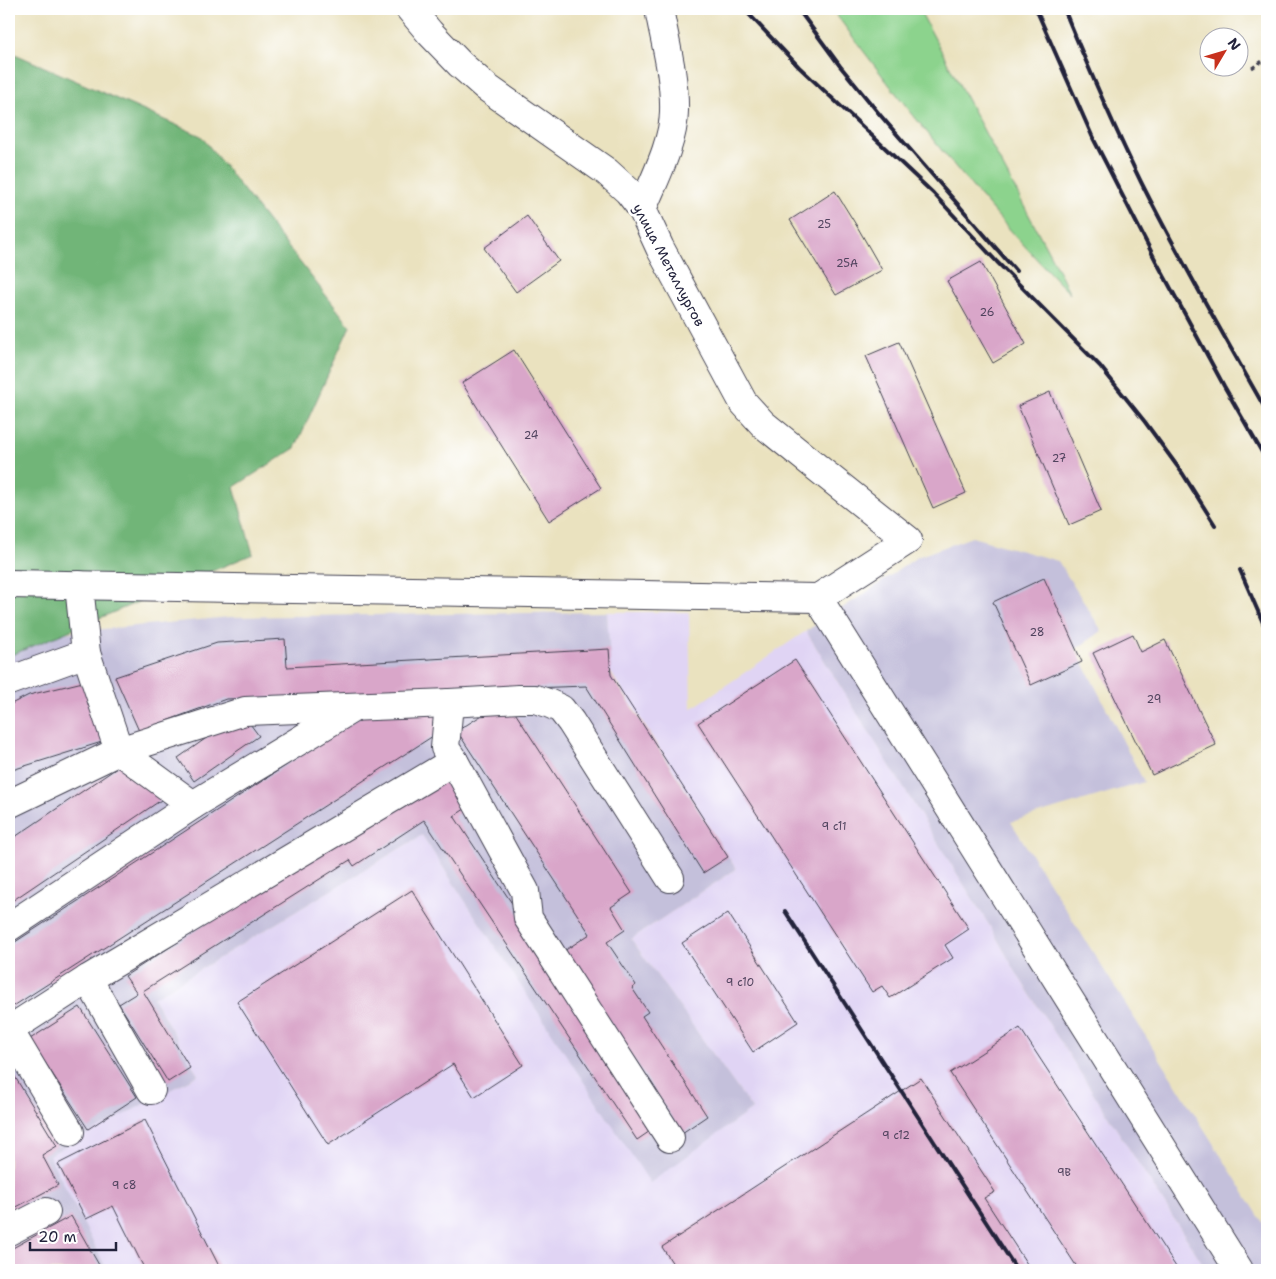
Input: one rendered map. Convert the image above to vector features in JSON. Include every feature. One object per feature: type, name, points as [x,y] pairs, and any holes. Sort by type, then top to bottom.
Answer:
[{"type":"street","name":"улица Металлургов","points":[[410,9],[460,64],[486,87],[607,172],[628,191],[642,209],[660,248],[742,402],[764,424],[908,540],[818,598]]},
{"type":"street","points":[[642,209],[670,140],[674,112],[672,77],[659,9]]},
{"type":"street","points":[[9,584],[818,598],[1239,1270]]},
{"type":"street","points":[[79,586],[86,653],[119,751],[193,805]]},
{"type":"street","points":[[9,681],[86,653]]},
{"type":"street","points":[[9,804],[119,751],[245,711],[535,699],[548,703],[560,710],[571,722],[670,878]]},
{"type":"street","points":[[449,703],[446,748],[525,891],[528,918],[670,1138]]},
{"type":"street","points":[[9,927],[193,805],[356,706]]},
{"type":"street","points":[[70,1132],[9,1030],[88,979],[454,761]]},
{"type":"street","points":[[88,979],[151,1090]]},
{"type":"street","points":[[9,1231],[46,1212]]},
{"type":"path","points":[[1252,68],[1267,58]]},
{"type":"shaded area","points":[[972,537],[1058,561],[1102,631],[1076,649],[1144,782],[1011,822],[1267,1229],[1267,1270],[1207,1270],[1019,977],[991,928],[806,631],[917,557]]},
{"type":"shaded area","points":[[607,612],[689,612],[691,709],[806,631],[991,928],[1019,977],[1207,1270],[107,1270],[48,1155],[198,1075],[153,998],[422,835],[650,1182],[752,1109],[631,939],[736,869],[610,671]]},
{"type":"shaded area","points":[[607,612],[611,675],[736,869],[631,939],[752,1109],[650,1183],[422,835],[153,998],[198,1075],[49,1155],[107,1270],[9,1270],[9,638],[230,617]]},
{"type":"green space","points":[[832,9],[919,9],[1070,294],[976,191],[888,83]]},
{"type":"green space","points":[[15,54],[201,136],[350,326],[295,448],[234,487],[253,554],[9,656],[9,58]]},
{"type":"building","points":[[835,191],[882,270],[836,295],[790,220]]},
{"type":"building","points":[[527,216],[559,261],[516,292],[484,248]]},
{"type":"building","points":[[981,262],[1026,344],[993,363],[947,281]]},
{"type":"building","points":[[899,342],[966,493],[933,508],[866,356]]},
{"type":"building","points":[[514,350],[601,488],[549,521],[462,383]]},
{"type":"building","points":[[1050,392],[1101,511],[1069,525],[1018,406]]},
{"type":"building","points":[[1044,578],[1082,662],[1031,685],[993,602]]},
{"type":"building","points":[[1133,634],[1141,652],[1165,640],[1216,745],[1152,775],[1093,653]]},
{"type":"building","points":[[285,639],[287,667],[609,649],[611,675],[728,857],[703,873],[586,686],[226,699],[139,731],[115,677],[217,643]]},
{"type":"building","points":[[795,660],[969,929],[945,945],[953,958],[890,998],[882,986],[872,992],[698,723]]},
{"type":"building","points":[[87,681],[105,741],[9,771],[9,705],[29,695]]},
{"type":"building","points":[[397,693],[431,705],[447,727],[9,1009],[9,946]]},
{"type":"building","points":[[512,708],[632,893],[611,907],[625,930],[607,942],[636,985],[632,988],[648,1012],[642,1016],[707,1116],[682,1133],[564,951],[590,934],[457,731],[487,712]]},
{"type":"building","points":[[242,713],[259,736],[194,781],[178,758]]},
{"type":"building","points":[[142,751],[170,794],[9,903],[9,841]]},
{"type":"building","points":[[447,769],[471,805],[454,816],[659,1125],[637,1140],[424,820],[354,866],[350,860],[143,991],[190,1068],[168,1082],[119,1004],[137,993],[125,976]]},
{"type":"building","points":[[412,890],[523,1065],[474,1097],[453,1064],[328,1145],[237,1002]]},
{"type":"building","points":[[728,913],[798,1022],[753,1052],[682,943]]},
{"type":"building","points":[[80,1007],[137,1097],[88,1129],[30,1039]]},
{"type":"building","points":[[1020,1028],[1178,1270],[1079,1270],[950,1073]]},
{"type":"building","points":[[9,1067],[57,1146],[42,1155],[58,1185],[9,1211]]},
{"type":"building","points":[[921,1078],[995,1192],[984,1198],[1031,1270],[677,1270],[662,1247]]},
{"type":"building","points":[[145,1120],[221,1270],[145,1270],[113,1206],[86,1219],[58,1164]]},
{"type":"building","points":[[71,1216],[99,1265],[89,1270],[9,1270],[9,1250]]},
{"type":"railway","points":[[744,9],[799,67],[933,193],[997,262],[1100,366],[1145,422],[1183,474],[1215,525]]},
{"type":"railway","points":[[798,9],[840,66],[881,116],[1016,271]]},
{"type":"railway","points":[[1036,9],[1093,138],[1156,261],[1267,461]]},
{"type":"railway","points":[[1064,9],[1101,96],[1141,182],[1267,412]]},
{"type":"railway","points":[[1240,570],[1267,632]]},
{"type":"railway","points":[[785,911],[1017,1270]]}]
